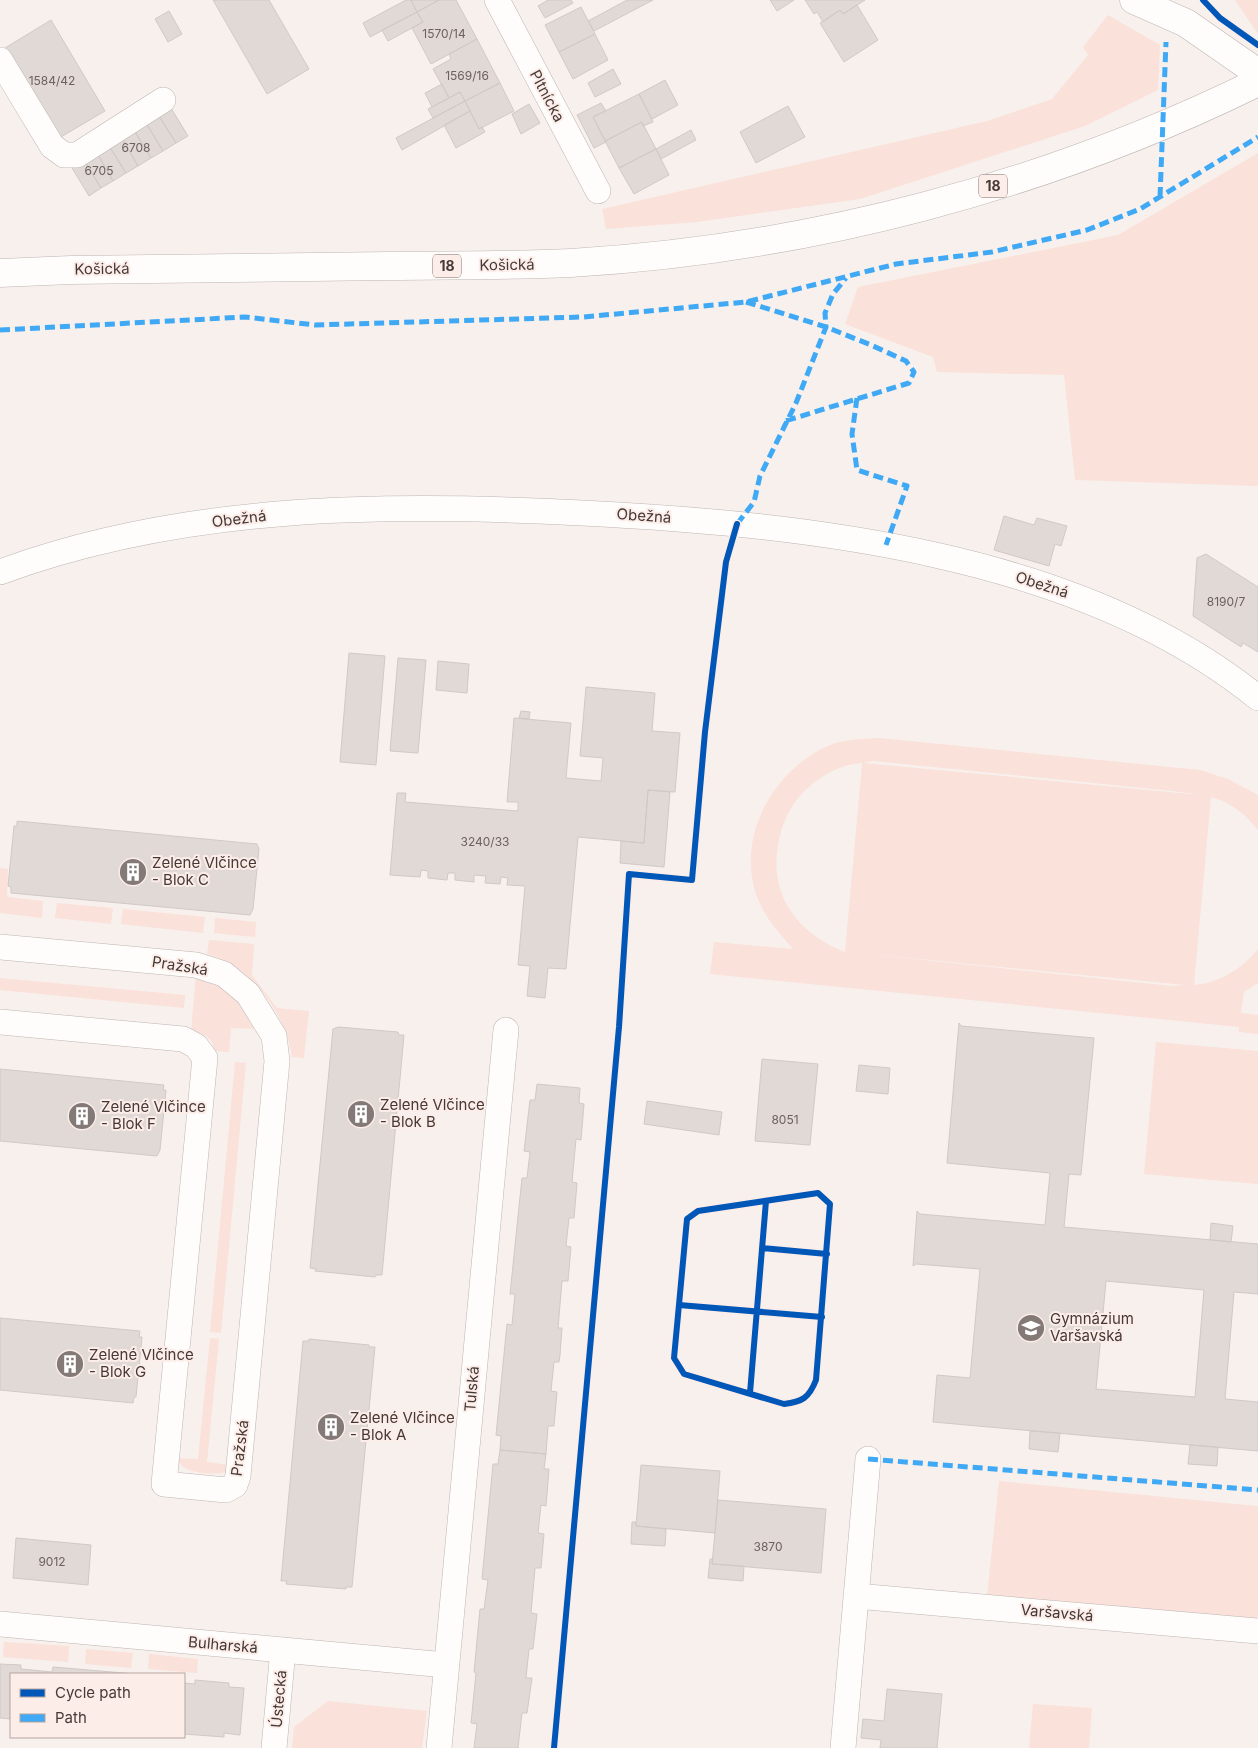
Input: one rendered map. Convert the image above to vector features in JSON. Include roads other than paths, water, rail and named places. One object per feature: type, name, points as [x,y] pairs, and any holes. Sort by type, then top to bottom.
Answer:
[{"type":"main road","points":[[1134,0],[1186,23],[1258,73]]},
{"type":"main road","points":[[1167,0],[1186,23]]},
{"type":"main road","name":"Košická","points":[[0,273],[71,270],[570,263],[735,246],[890,215],[996,185],[1094,153],[1211,105],[1258,82]]},
{"type":"street","name":"Pltnícka","points":[[497,0],[598,191]]},
{"type":"street","points":[[0,60],[52,146],[64,155],[77,155],[163,100]]},
{"type":"street","name":"Obežná","points":[[0,572],[32,560],[157,530],[299,512],[439,507],[635,515],[737,524],[886,544],[1018,576],[1082,598],[1143,625],[1202,658],[1258,698]]},
{"type":"street","name":"Pražská","points":[[0,947],[196,965],[224,974],[248,994],[274,1036],[277,1061],[238,1476],[236,1485],[226,1490],[164,1484],[205,1058],[196,1046],[183,1039],[0,1022]]},
{"type":"street","name":"Tulská","points":[[439,1748],[506,1030]]},
{"type":"street","points":[[843,1748],[868,1459]]},
{"type":"street","name":"Varšavská","points":[[856,1596],[1258,1631]]},
{"type":"street","name":"Bulharská","points":[[0,1624],[446,1665]]},
{"type":"street","name":"Ústecká","points":[[274,1748],[283,1650]]},
{"type":"place","name":"Zelené Vlčince - Blok C","points":[[133,872]]},
{"type":"place","name":"Zelené Vlčince - Blok B","points":[[361,1114]]},
{"type":"place","name":"Zelené Vlčince - Blok F","points":[[82,1116]]},
{"type":"place","name":"Gymnázium Varšavská","points":[[1031,1328]]},
{"type":"place","name":"Zelené Vlčince - Blok G","points":[[70,1364]]},
{"type":"place","name":"Zelené Vlčince - Blok A","points":[[331,1427]]}]
